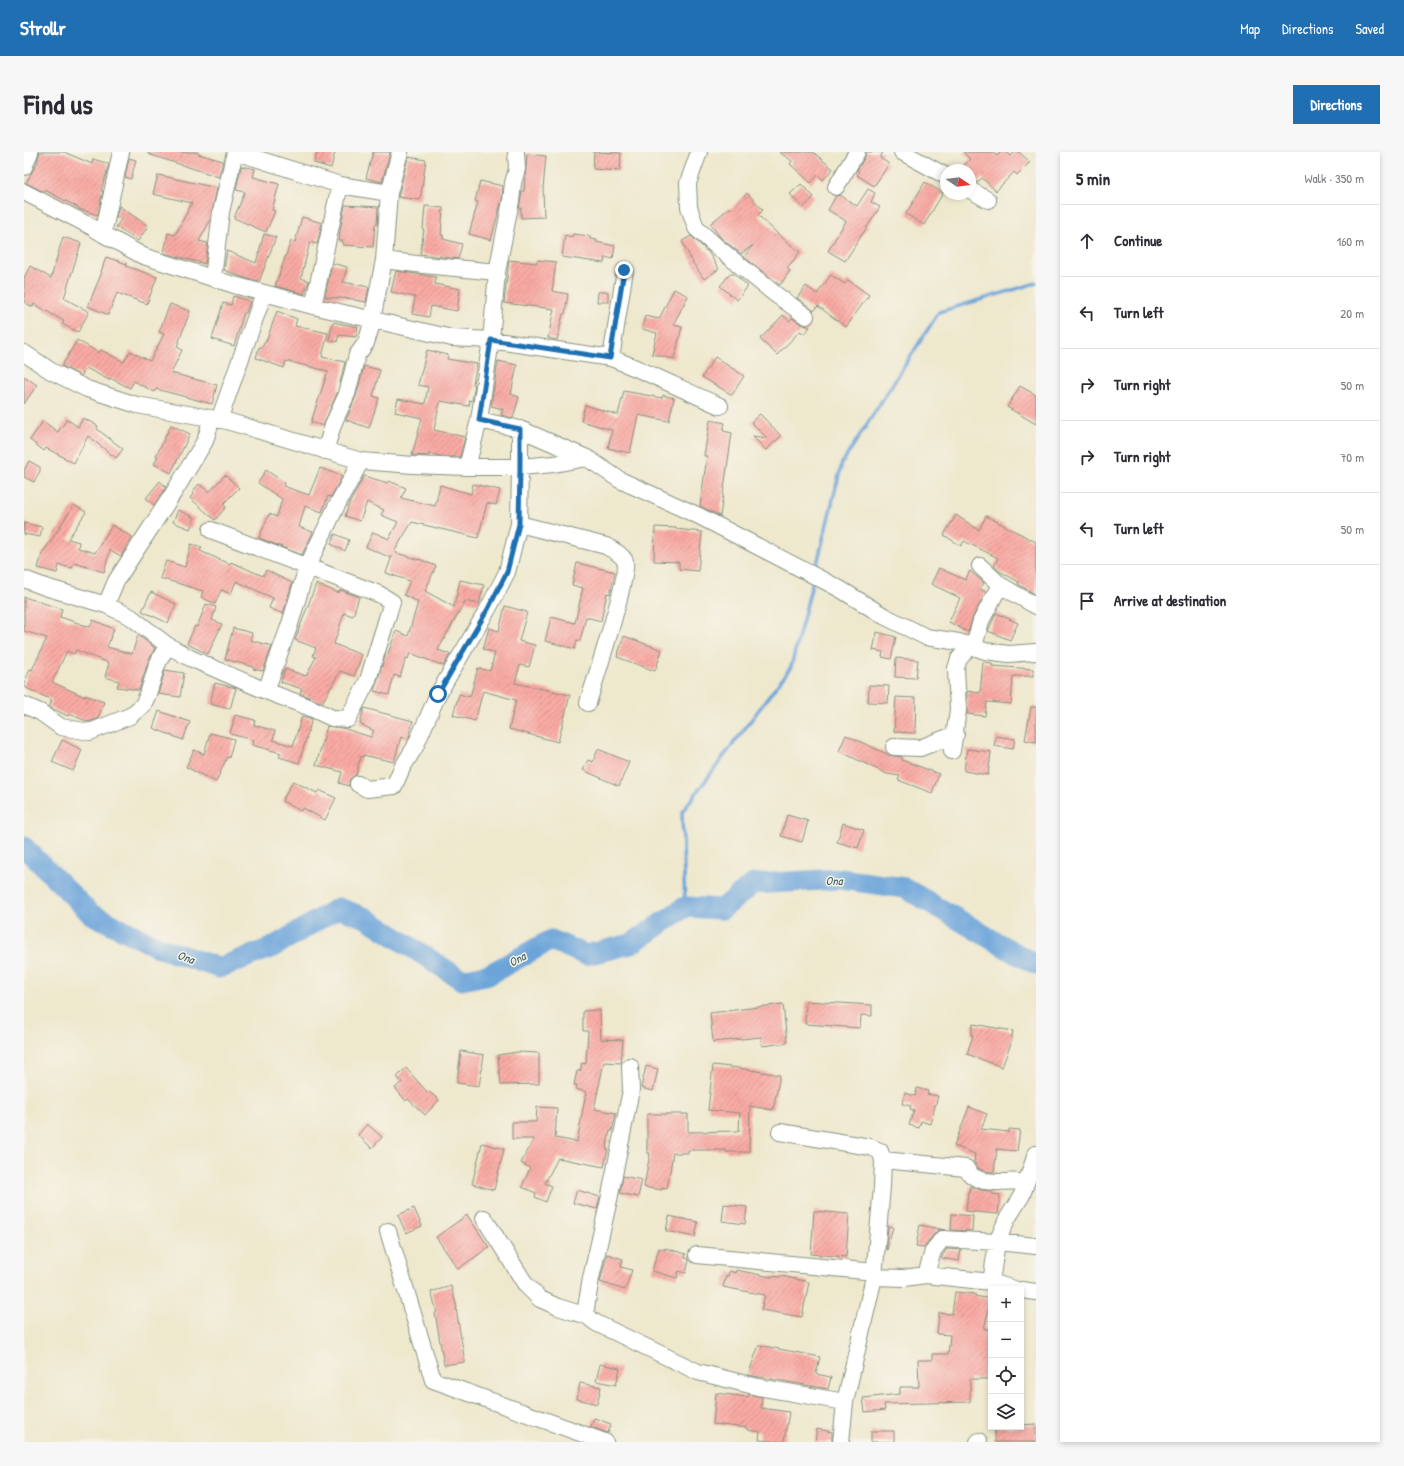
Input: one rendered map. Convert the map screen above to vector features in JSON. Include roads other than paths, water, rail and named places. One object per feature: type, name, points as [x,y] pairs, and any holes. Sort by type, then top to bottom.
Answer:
[{"type":"street","points":[[103,234],[121,152]]},
{"type":"street","points":[[213,278],[221,212],[236,152],[340,186],[389,193]]},
{"type":"street","points":[[325,451],[334,422],[347,394],[358,355],[366,342],[370,330],[384,260],[389,193],[400,152]]},
{"type":"street","points":[[467,467],[479,420],[491,340],[497,272],[511,201],[513,183],[517,169],[516,152]]},
{"type":"street","points":[[699,152],[688,183],[689,207],[696,228],[775,294],[806,316]]},
{"type":"street","points":[[836,187],[858,152]]},
{"type":"street","points":[[902,152],[940,173]]},
{"type":"street","points":[[313,306],[340,186]]},
{"type":"street","points":[[24,192],[92,227],[143,256],[213,278],[313,306],[452,338],[491,340],[610,358],[644,370],[720,406]]},
{"type":"street","points":[[976,193],[988,200]]},
{"type":"street","points":[[384,260],[497,272]]},
{"type":"street","points":[[610,358],[624,270]]},
{"type":"street","points":[[106,605],[116,581],[205,441],[264,293]]},
{"type":"street","points":[[24,353],[51,371],[87,389],[137,405],[214,419],[361,461],[413,466],[520,467],[554,464],[587,458]]},
{"type":"street","points":[[479,420],[520,429],[587,458],[620,480],[699,516],[840,589],[884,616],[926,637],[970,645],[985,651],[1009,654],[1036,652]]},
{"type":"street","points":[[358,784],[367,789],[394,786],[402,768],[415,747],[438,694],[488,609],[507,572],[519,524],[520,429]]},
{"type":"street","points":[[266,692],[290,624],[307,567],[337,505],[361,461]]},
{"type":"street","points":[[519,524],[606,546],[618,552],[625,561],[626,568],[622,589],[588,703]]},
{"type":"street","points":[[24,579],[45,588],[106,605],[131,617],[167,645],[197,661],[266,692],[311,708],[332,718],[348,719],[368,680],[386,627],[392,602],[379,594],[211,530]]},
{"type":"street","points":[[980,566],[1000,585],[1036,606]]},
{"type":"street","points":[[952,751],[956,734],[958,710],[956,668],[959,659],[976,639],[981,621],[1000,585]]},
{"type":"street","points":[[24,705],[40,712],[61,726],[90,732],[130,716],[143,704],[148,694],[157,665],[167,645]]},
{"type":"street","points":[[894,747],[920,748],[956,734]]},
{"type":"street","points":[[587,1316],[586,1308],[591,1278],[609,1200],[631,1090],[630,1066]]},
{"type":"street","points":[[780,1132],[870,1147],[880,1151],[883,1160],[874,1274],[845,1402],[841,1442]]},
{"type":"street","points":[[991,1282],[997,1242],[1022,1195],[1036,1154]]},
{"type":"street","points":[[883,1160],[966,1168],[969,1174],[978,1180],[1004,1182],[1015,1180],[1022,1183],[1024,1188]]},
{"type":"street","points":[[484,1218],[526,1285],[540,1299],[587,1316],[596,1323],[698,1372],[758,1387],[845,1402]]},
{"type":"street","points":[[388,1232],[433,1380],[605,1442]]},
{"type":"street","points":[[926,1275],[933,1252],[942,1239],[1036,1246]]},
{"type":"street","points":[[697,1255],[904,1278],[926,1275],[991,1282],[1004,1286]]},
{"type":"street","points":[[1024,1290],[1036,1292]]},
{"type":"waterway","points":[[815,572],[842,463],[939,312],[1036,283]]},
{"type":"waterway","points":[[685,907],[682,812],[791,667],[813,580]]},
{"type":"waterway","name":"Ona","points":[[24,847],[91,914],[160,948],[219,968],[273,947],[338,908],[366,918],[462,980],[490,974],[551,940],[586,955],[631,944],[685,907],[722,909],[753,884],[840,879],[905,888],[1036,964]]}]
